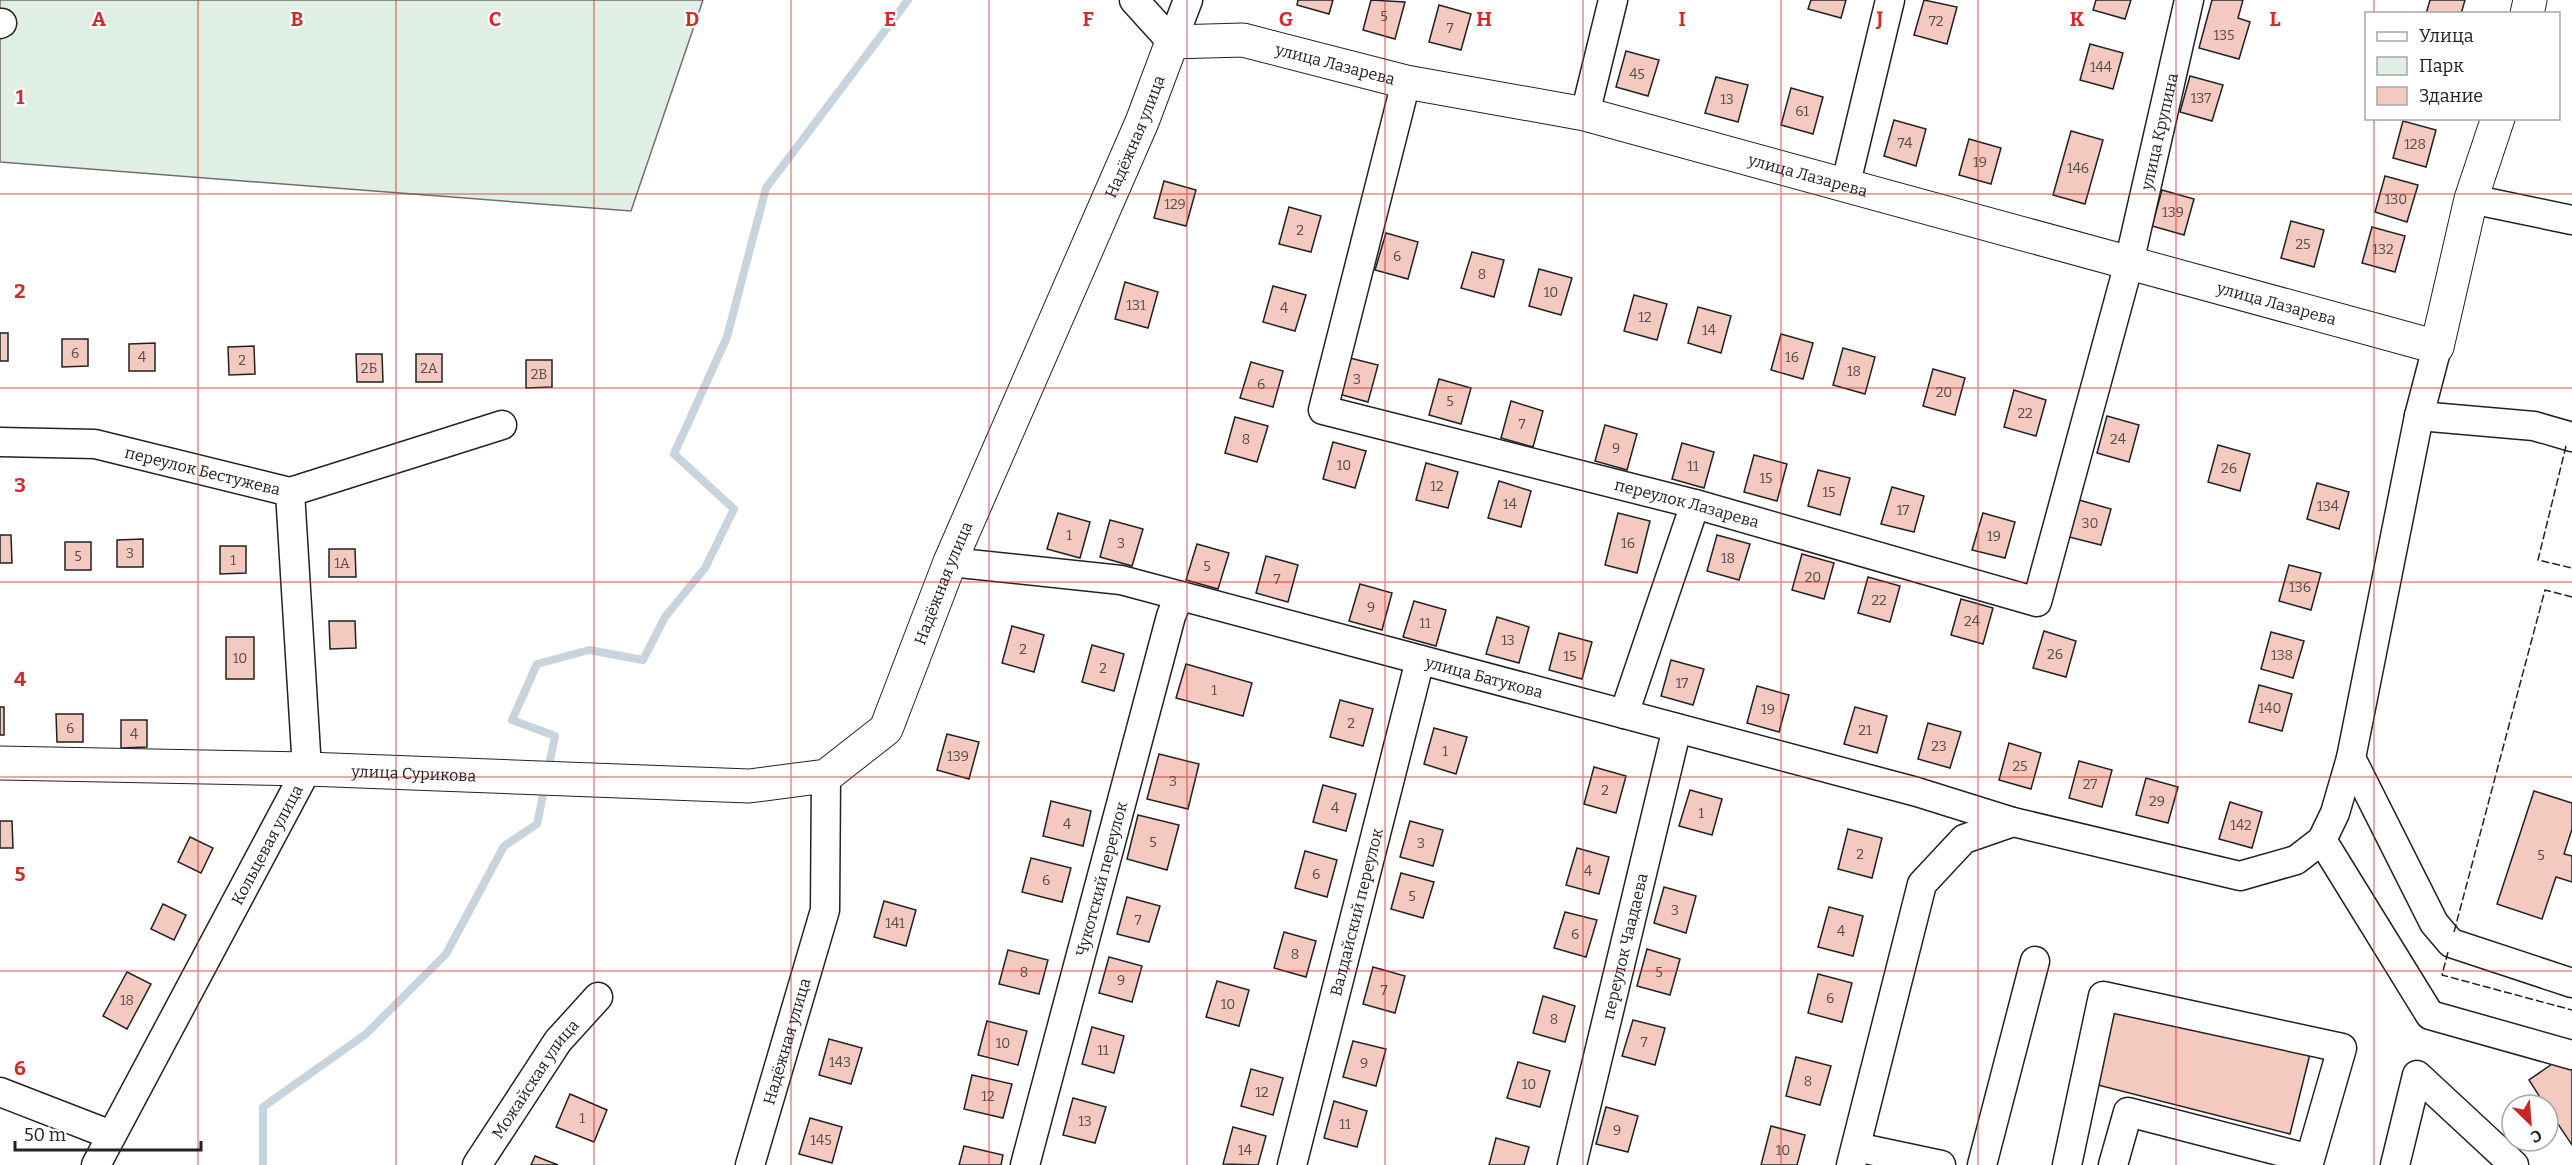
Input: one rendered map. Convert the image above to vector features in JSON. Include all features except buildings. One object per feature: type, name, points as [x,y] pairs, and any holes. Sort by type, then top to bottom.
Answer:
[{"type":"main road","name":"улица Лазарева","points":[[1172,42],[1243,40],[1406,82],[1585,114],[1845,187],[2437,347]]},
{"type":"main road","name":"Надёжная улица","points":[[826,776],[885,729],[950,562],[1142,122],[1172,42]]},
{"type":"main road","points":[[2437,347],[2471,198],[2497,120]]},
{"type":"main road","name":"улица Сурикова","points":[[0,763],[307,770],[749,786],[826,776]]},
{"type":"street","points":[[1134,0],[1172,42]]},
{"type":"street","name":"Надёжная улица","points":[[1172,42],[1188,0]]},
{"type":"street","points":[[1585,114],[1613,0]]},
{"type":"street","points":[[1845,187],[1890,0]]},
{"type":"street","name":"улица Крупина","points":[[2129,263],[2189,0]]},
{"type":"street","name":"переулок Лазарева","points":[[1406,82],[1323,410],[1695,504],[2037,602],[2129,263]]},
{"type":"street","points":[[2471,198],[2572,220]]},
{"type":"street","points":[[2437,347],[2419,416],[2351,758],[2335,813],[2322,840],[2430,1015],[2572,1055]]},
{"type":"street","points":[[2419,416],[2534,426],[2572,437]]},
{"type":"street","name":"переулок Бестужева","points":[[0,442],[95,444],[290,492],[502,425]]},
{"type":"street","name":"Кольцевая улица","points":[[96,1165],[307,770],[290,492]]},
{"type":"street","points":[[1624,714],[1695,504]]},
{"type":"street","name":"улица Батукова","points":[[950,562],[1121,580],[1917,792],[2013,822],[2240,876],[2296,860],[2322,840]]},
{"type":"street","name":"Чукотский переулок","points":[[1025,1165],[1168,627],[1179,596]]},
{"type":"street","name":"Валдайский переулок","points":[[1292,1165],[1420,660]]},
{"type":"street","name":"переулок Чаадаева","points":[[1572,1165],[1677,728]]},
{"type":"street","points":[[2351,758],[2434,923],[2451,943],[2572,983]]},
{"type":"street","name":"Надёжная улица","points":[[750,1165],[825,910],[826,776]]},
{"type":"street","points":[[1941,1165],[1853,1156],[1922,885],[1964,839],[2013,822]]},
{"type":"street","points":[[1982,1165],[2035,961]]},
{"type":"street","points":[[2067,1165],[2103,996],[2342,1048],[2310,1159],[2128,1112],[2113,1165]]},
{"type":"street","name":"Можайская улица","points":[[477,1165],[558,1041],[598,997]]},
{"type":"street","points":[[2395,1165],[2417,1075],[2514,1165]]},
{"type":"street","points":[[0,1092],[111,1135]]},
{"type":"green space","points":[[0,0],[703,0],[631,211],[0,162]]},
{"type":"waterway","points":[[548,770],[555,736],[512,720],[537,664],[589,650],[643,660],[665,617],[705,568],[734,509],[674,454],[727,337],[766,188],[908,0]]},
{"type":"waterway","points":[[263,1165],[263,1107],[366,1034],[446,954],[504,846],[537,824],[545,785]]},
{"type":"fence","points":[[2566,446],[2538,560],[2572,568]]},
{"type":"fence","points":[[2454,932],[2545,590],[2572,597]]},
{"type":"fence","points":[[2448,952],[2442,975],[2572,1010]]}]
